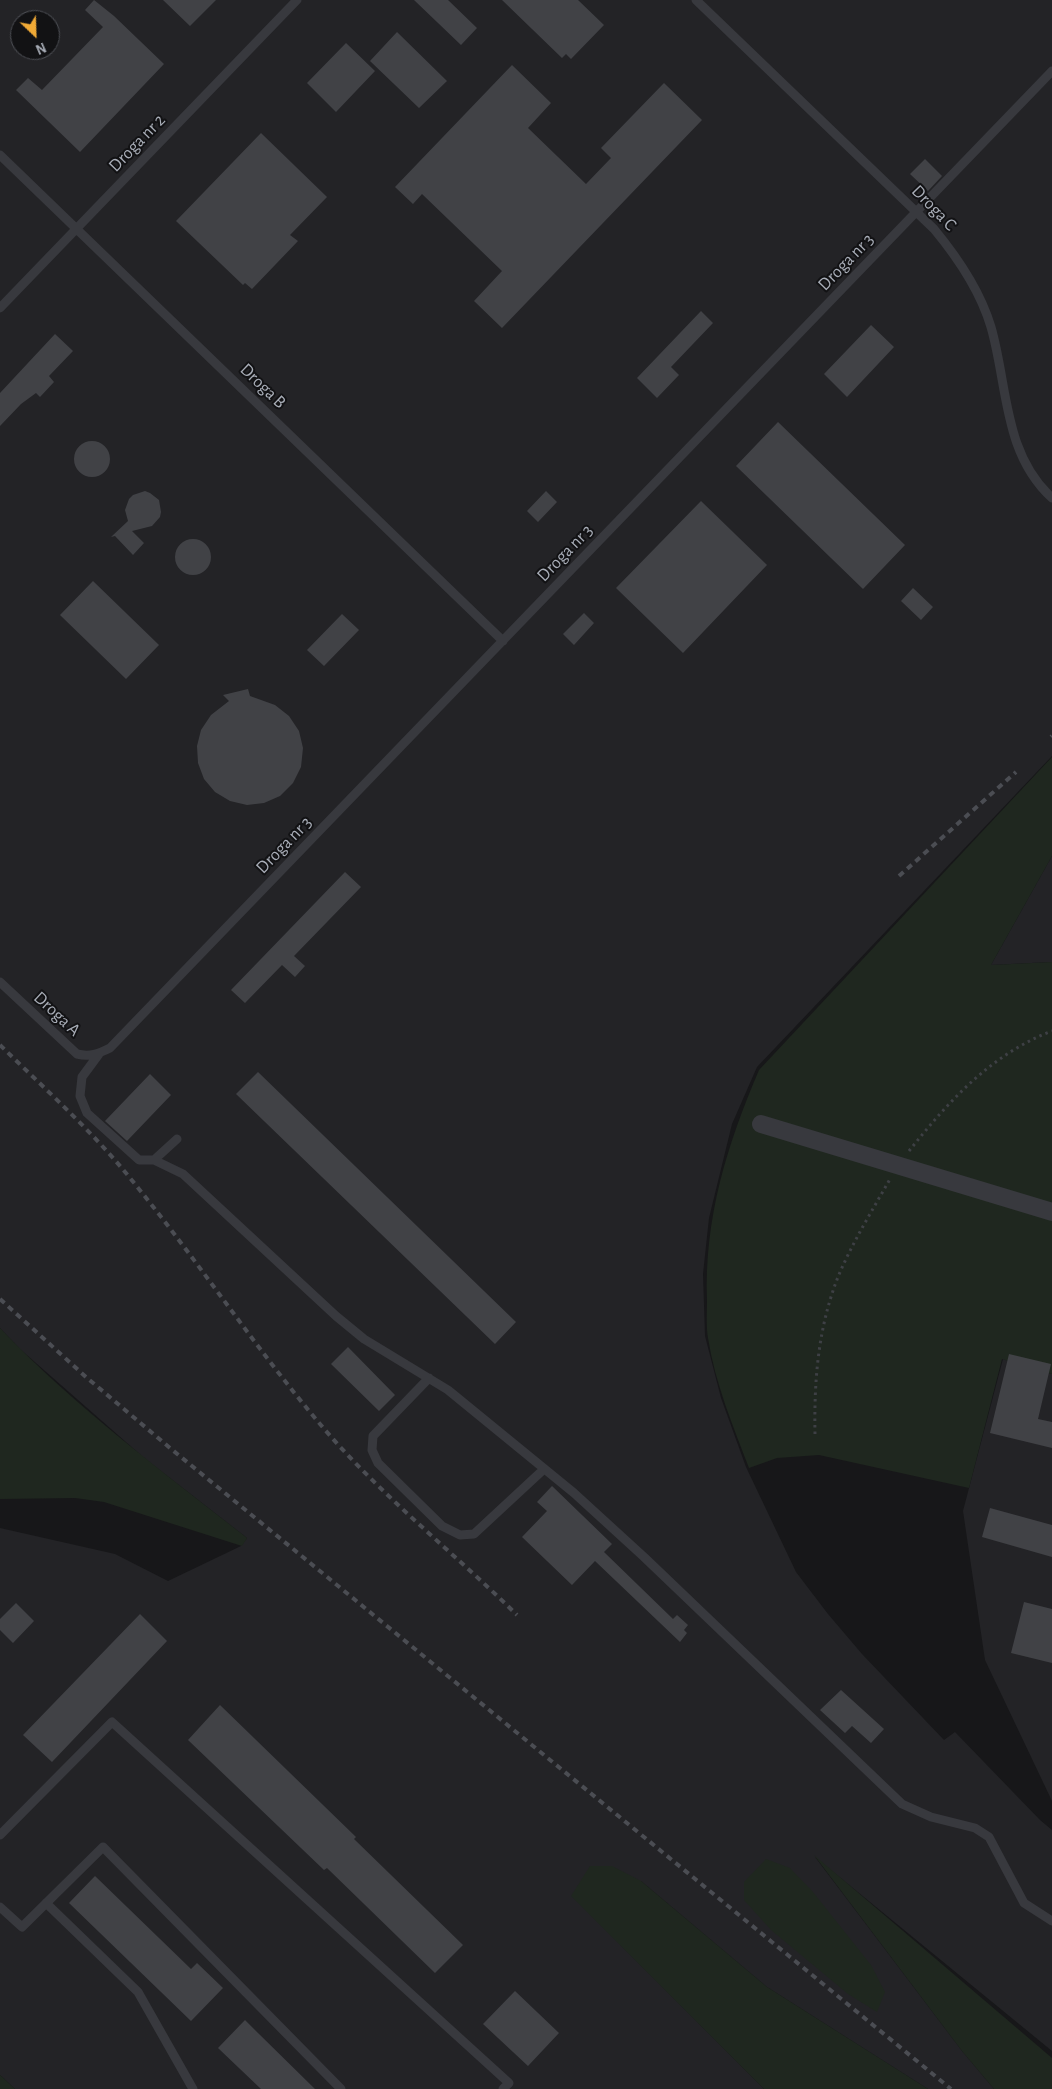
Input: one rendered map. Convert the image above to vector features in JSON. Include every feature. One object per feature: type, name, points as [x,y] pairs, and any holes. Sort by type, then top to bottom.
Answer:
[{"type":"street","points":[[761,1124],[1052,1212]]},
{"type":"lane","name":"Droga nr 2","points":[[0,308],[296,0]]},
{"type":"lane","name":"Droga C","points":[[696,0],[934,229],[954,254],[981,302],[994,339],[1017,448],[1039,486],[1052,498]]},
{"type":"lane","name":"Droga nr 3","points":[[1052,71],[116,1042],[99,1054],[82,1077],[80,1096],[87,1113],[139,1160],[154,1160],[183,1174],[336,1316],[364,1339],[448,1390],[486,1420],[543,1470],[574,1493],[644,1557],[902,1804],[931,1817],[975,1828],[989,1837],[1024,1903],[1052,1921]]},
{"type":"lane","name":"Droga B","points":[[0,155],[503,641]]},
{"type":"lane","name":"Droga A","points":[[0,982],[70,1049],[86,1056],[99,1054]]},
{"type":"lane","points":[[154,1160],[177,1139]]},
{"type":"lane","points":[[429,1378],[373,1436],[372,1450],[378,1463],[442,1526],[460,1535],[474,1534],[543,1470]]},
{"type":"lane","points":[[0,1835],[112,1722],[509,2087]]},
{"type":"lane","points":[[0,1907],[22,1927],[103,1848],[341,2089]]},
{"type":"lane","points":[[46,1903],[138,1992],[193,2089]]},
{"type":"path","points":[[814,1434],[814,1386],[821,1334],[838,1277],[865,1222],[898,1166],[946,1105],[973,1080],[1006,1054],[1052,1032]]},
{"type":"shaded area","points":[[0,0],[1052,0],[1052,756],[757,1067],[732,1124],[709,1218],[703,1274],[705,1336],[721,1398],[746,1467],[796,1572],[862,1654],[944,1740],[955,1732],[1052,1830],[1052,2051],[815,1857],[962,2051],[994,2089],[928,2089],[767,1987],[641,1881],[572,1896],[764,2089],[15,2089],[0,2075],[0,1528],[115,1554],[168,1581],[241,1546],[247,1538],[143,1457],[20,1349],[0,1328]]},
{"type":"shaded area","points":[[1052,757],[1052,856],[991,965],[1052,962],[1052,1374],[1002,1359],[969,1488],[819,1455],[777,1458],[749,1468],[715,1371],[707,1329],[707,1270],[709,1240],[714,1211],[728,1154],[747,1098],[759,1070]]},
{"type":"shaded area","points":[[1052,856],[1052,962],[991,965]]},
{"type":"shaded area","points":[[0,1328],[28,1357],[89,1411],[151,1463],[247,1538],[242,1546],[104,1502],[75,1498],[0,1499]]},
{"type":"shaded area","points":[[1003,1359],[1052,1374],[1052,1801],[985,1660],[963,1511]]},
{"type":"shaded area","points":[[814,1855],[1052,2058],[1052,2089],[994,2089],[962,2051]]},
{"type":"shaded area","points":[[766,1859],[790,1868],[813,1892],[871,1965],[885,1992],[877,2012],[848,1994],[771,1930],[744,1900],[744,1882]]},
{"type":"shaded area","points":[[590,1866],[612,1866],[641,1881],[767,1987],[928,2089],[764,2089],[571,1896]]},
{"type":"shaded area","points":[[0,2075],[15,2089],[0,2089]]},
{"type":"building","points":[[94,0],[114,16],[164,64],[80,152],[16,90],[28,78],[42,90],[103,27],[85,10]]},
{"type":"building","points":[[163,0],[216,0],[190,26]]},
{"type":"building","points":[[414,0],[448,0],[477,28],[461,45]]},
{"type":"building","points":[[502,0],[578,0],[604,25],[571,59],[566,54],[562,58]]},
{"type":"building","points":[[397,32],[447,81],[419,108],[370,61]]},
{"type":"building","points":[[346,43],[375,71],[336,112],[307,83]]},
{"type":"building","points":[[512,65],[551,103],[528,128],[586,184],[611,158],[601,148],[664,83],[702,120],[502,328],[474,301],[502,271],[422,194],[413,204],[395,187]]},
{"type":"building","points":[[261,133],[327,197],[290,235],[298,241],[252,289],[245,283],[243,285],[176,221]]},
{"type":"building","points":[[925,159],[942,176],[928,191],[910,174]]},
{"type":"building","points":[[701,311],[713,323],[671,367],[679,375],[657,398],[637,378]]},
{"type":"building","points":[[871,325],[894,347],[847,397],[824,374]]},
{"type":"building","points":[[55,334],[73,351],[49,376],[54,382],[40,397],[36,393],[21,404],[0,426],[0,393]]},
{"type":"building","points":[[778,422],[905,545],[863,589],[736,466]]},
{"type":"building","points":[[92,441],[99,442],[105,446],[109,452],[109,466],[105,472],[99,476],[92,477],[85,476],[79,472],[75,466],[74,459],[75,452],[79,446],[85,442]]},
{"type":"building","points":[[145,491],[159,500],[161,512],[160,517],[152,526],[132,531],[144,543],[133,555],[115,536],[111,537],[128,521],[125,510],[129,499],[133,495]]},
{"type":"building","points":[[546,491],[557,502],[538,522],[527,511]]},
{"type":"building","points":[[701,501],[767,565],[683,653],[616,588]]},
{"type":"building","points":[[193,539],[200,540],[206,544],[210,550],[210,564],[206,570],[200,574],[193,575],[186,574],[180,570],[176,564],[175,557],[176,550],[180,544],[186,540]]},
{"type":"building","points":[[93,581],[159,645],[126,679],[60,615]]},
{"type":"building","points":[[913,588],[933,607],[921,620],[901,601]]},
{"type":"building","points":[[584,613],[594,623],[574,645],[563,634]]},
{"type":"building","points":[[342,614],[359,630],[324,666],[307,650]]},
{"type":"building","points":[[248,689],[250,696],[275,705],[289,716],[299,731],[303,748],[301,767],[293,783],[280,796],[264,803],[247,805],[230,801],[215,792],[204,779],[198,763],[197,746],[201,730],[211,715],[229,701],[223,695]]},
{"type":"building","points":[[345,872],[361,887],[294,956],[305,966],[295,977],[282,965],[245,1003],[231,990]]},
{"type":"building","points":[[258,1072],[516,1322],[495,1344],[236,1094]]},
{"type":"building","points":[[150,1074],[171,1095],[127,1141],[105,1121]]},
{"type":"building","points":[[348,1347],[395,1395],[379,1411],[331,1364]]},
{"type":"building","points":[[1009,1354],[1051,1364],[1038,1419],[1052,1422],[1052,1448],[990,1433]]},
{"type":"building","points":[[552,1486],[612,1544],[604,1552],[673,1619],[677,1615],[688,1625],[684,1630],[687,1633],[680,1642],[595,1561],[572,1585],[522,1537],[547,1511],[537,1502]]},
{"type":"building","points":[[990,1508],[1052,1525],[1052,1557],[982,1537]]},
{"type":"building","points":[[1024,1602],[1052,1609],[1052,1663],[1011,1653]]},
{"type":"building","points":[[16,1603],[34,1621],[13,1643],[0,1630],[0,1619]]},
{"type":"building","points":[[140,1614],[167,1641],[52,1762],[23,1735]]},
{"type":"building","points":[[841,1690],[884,1729],[871,1743],[852,1726],[845,1733],[820,1710]]},
{"type":"building","points":[[220,1705],[356,1837],[354,1839],[463,1945],[435,1973],[327,1868],[324,1870],[188,1740]]},
{"type":"building","points":[[95,1876],[191,1969],[197,1963],[223,1988],[191,2021],[69,1903]]},
{"type":"building","points":[[515,1991],[559,2033],[528,2066],[483,2024]]},
{"type":"building","points":[[245,2020],[315,2089],[261,2089],[218,2048]]},
{"type":"railway","points":[[899,876],[1016,772]]},
{"type":"railway","points":[[0,1045],[115,1160],[178,1239],[295,1394],[343,1450],[391,1498],[517,1615]]},
{"type":"railway","points":[[0,1299],[86,1377],[170,1448],[951,2089]]}]
